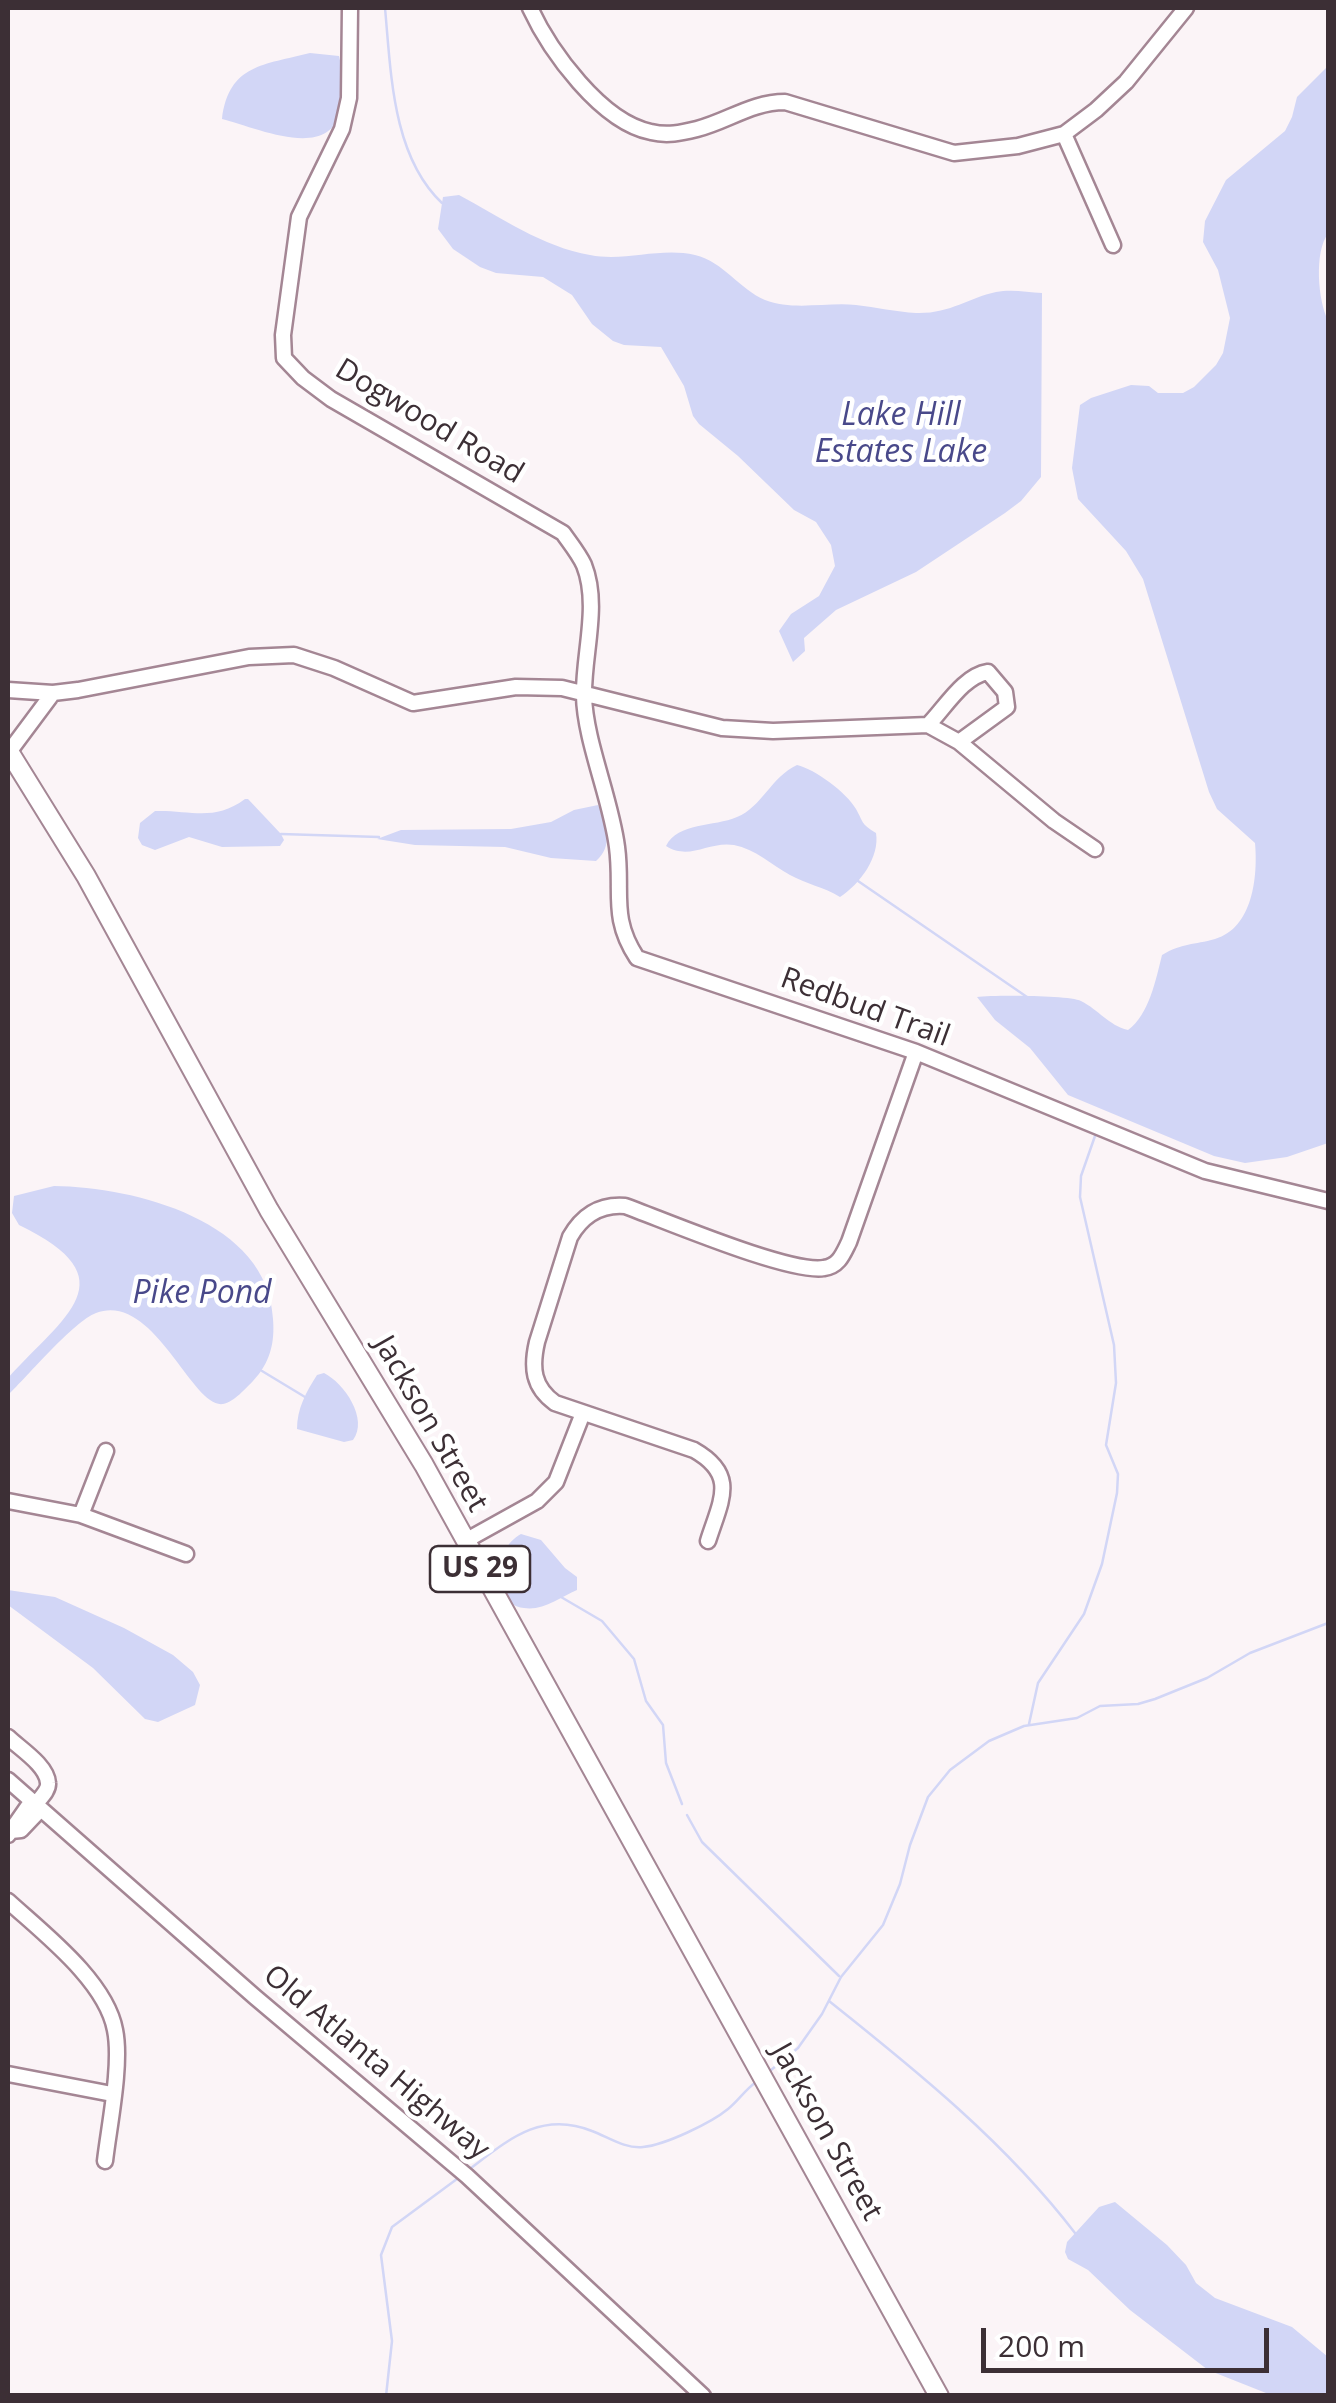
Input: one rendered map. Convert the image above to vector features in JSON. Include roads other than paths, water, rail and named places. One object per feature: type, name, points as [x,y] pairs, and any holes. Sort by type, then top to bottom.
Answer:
[{"type":"main road","name":"Jackson Street","points":[[8,751],[86,876],[269,1210],[373,1376],[939,2396]]},
{"type":"street","name":"Dogwood Road","points":[[350,8],[349,98],[342,129],[299,217],[283,335],[284,358],[332,399],[563,532],[584,566],[589,596],[584,696]]},
{"type":"street","points":[[530,8],[555,50],[583,85],[624,121],[648,132],[694,130],[771,102],[803,106],[920,146],[954,153],[985,152],[1064,134],[1126,82],[1186,8]]},
{"type":"street","points":[[1064,134],[1113,245]]},
{"type":"street","points":[[8,690],[53,693],[274,654],[313,660],[413,703],[516,687],[562,688],[722,728],[773,732],[928,726],[959,742],[1054,821],[1095,849]]},
{"type":"street","points":[[928,726],[959,690],[979,674],[988,672],[1005,692],[1006,707],[959,742]]},
{"type":"street","points":[[8,751],[53,693]]},
{"type":"street","name":"Redbud Trail","points":[[584,696],[618,851],[622,936],[636,958],[916,1052],[1206,1171],[1328,1201]]},
{"type":"street","points":[[708,1540],[721,1499],[722,1475],[714,1462],[694,1450],[582,1413],[542,1394],[536,1384],[536,1342],[570,1237],[576,1225],[600,1209],[624,1206],[792,1265],[814,1268],[836,1264],[848,1242],[916,1052]]},
{"type":"street","points":[[465,1541],[538,1501],[556,1482],[582,1413]]},
{"type":"street","points":[[80,1516],[106,1452]]},
{"type":"street","points":[[8,1501],[80,1516],[186,1554]]},
{"type":"street","points":[[8,1736],[40,1767],[48,1782],[21,1830],[9,1833]]},
{"type":"street","name":"Old Atlanta Highway","points":[[8,1780],[255,1997],[468,2176],[703,2396]]},
{"type":"street","points":[[8,1901],[82,1968],[116,2028],[105,2162]]},
{"type":"street","points":[[8,2074],[112,2094]]},
{"type":"water","points":[[310,53],[339,56],[343,77],[340,111],[333,126],[322,135],[289,137],[222,119],[232,87],[241,77],[264,65]]},
{"type":"water","points":[[1328,66],[1328,234],[1321,252],[1319,277],[1328,320],[1328,1143],[1287,1157],[1245,1163],[1214,1156],[1068,1095],[1030,1048],[995,1020],[977,997],[1074,999],[1128,1030],[1146,1006],[1162,955],[1228,933],[1238,924],[1250,899],[1255,843],[1217,809],[1143,579],[1126,551],[1078,499],[1072,468],[1080,405],[1131,385],[1149,386],[1158,393],[1183,393],[1216,365],[1223,353],[1230,318],[1218,270],[1203,242],[1205,221],[1226,180],[1285,131],[1297,97]]},
{"type":"water","name":"Lake Hill Estates Lake","points":[[459,195],[522,230],[573,251],[603,257],[682,253],[705,258],[756,295],[776,303],[856,305],[928,313],[996,292],[1042,293],[1041,477],[1021,501],[916,572],[836,610],[804,638],[805,651],[793,662],[779,631],[791,614],[819,596],[835,566],[831,545],[816,522],[794,510],[699,424],[684,386],[661,347],[613,341],[592,324],[572,295],[543,277],[496,273],[453,249],[438,229],[443,197]]},
{"type":"water","points":[[797,765],[838,789],[865,825],[876,833],[875,851],[867,869],[840,897],[796,878],[742,847],[725,845],[683,852],[666,846],[688,829],[746,812]]},
{"type":"water","points":[[245,799],[281,834],[284,840],[280,846],[222,847],[189,837],[155,850],[142,845],[138,838],[140,823],[155,811],[212,813]]},
{"type":"water","points":[[598,805],[607,842],[596,861],[551,858],[505,847],[415,845],[377,839],[401,830],[511,829],[551,822],[574,810]]},
{"type":"water","name":"Pike Pond","points":[[54,1186],[122,1193],[158,1203],[223,1234],[248,1257],[266,1285],[273,1336],[264,1367],[240,1394],[223,1404],[211,1401],[153,1333],[136,1319],[117,1311],[87,1318],[8,1395],[8,1378],[66,1317],[80,1281],[72,1263],[53,1245],[19,1225],[12,1213],[14,1196]]},
{"type":"water","points":[[324,1373],[352,1402],[358,1422],[353,1440],[344,1442],[297,1429],[306,1394],[317,1375]]},
{"type":"water","points":[[521,1534],[541,1540],[577,1577],[577,1590],[531,1608],[512,1604],[504,1596],[499,1586],[500,1563],[504,1551]]},
{"type":"water","points":[[8,1590],[55,1597],[173,1655],[193,1672],[200,1685],[195,1705],[158,1722],[145,1719],[93,1668],[8,1605]]},
{"type":"water","points":[[1115,2202],[1167,2245],[1196,2283],[1215,2298],[1292,2327],[1328,2357],[1328,2395],[1271,2395],[1208,2370],[1130,2310],[1088,2270],[1068,2259],[1067,2242],[1099,2207]]},
{"type":"waterway","points":[[385,8],[392,85],[404,138],[425,184],[442,203]]},
{"type":"waterway","points":[[281,834],[379,837]]},
{"type":"waterway","points":[[858,881],[1027,997]]},
{"type":"waterway","points":[[1029,1724],[1038,1683],[1084,1614],[1102,1564],[1117,1493],[1118,1474],[1106,1445],[1116,1383],[1114,1345],[1080,1197],[1081,1176],[1095,1136]]},
{"type":"waterway","points":[[262,1371],[305,1397]]},
{"type":"waterway","points":[[561,1597],[602,1621],[634,1659],[646,1701],[663,1725],[666,1763],[682,1804]]},
{"type":"waterway","points":[[771,2070],[798,2048],[841,1977],[883,1925],[928,1797],[950,1770],[989,1741],[1024,1726],[1077,1718],[1100,1706],[1155,1699],[1207,1678],[1250,1653],[1328,1623]]},
{"type":"waterway","points":[[687,1815],[702,1842],[839,1976]]},
{"type":"waterway","points":[[829,2001],[990,2138],[1075,2233]]},
{"type":"waterway","points":[[467,2171],[525,2132],[556,2124],[573,2125],[636,2147],[663,2142],[720,2115],[756,2082]]},
{"type":"waterway","points":[[386,2396],[392,2341],[381,2255],[392,2227],[461,2176]]}]
